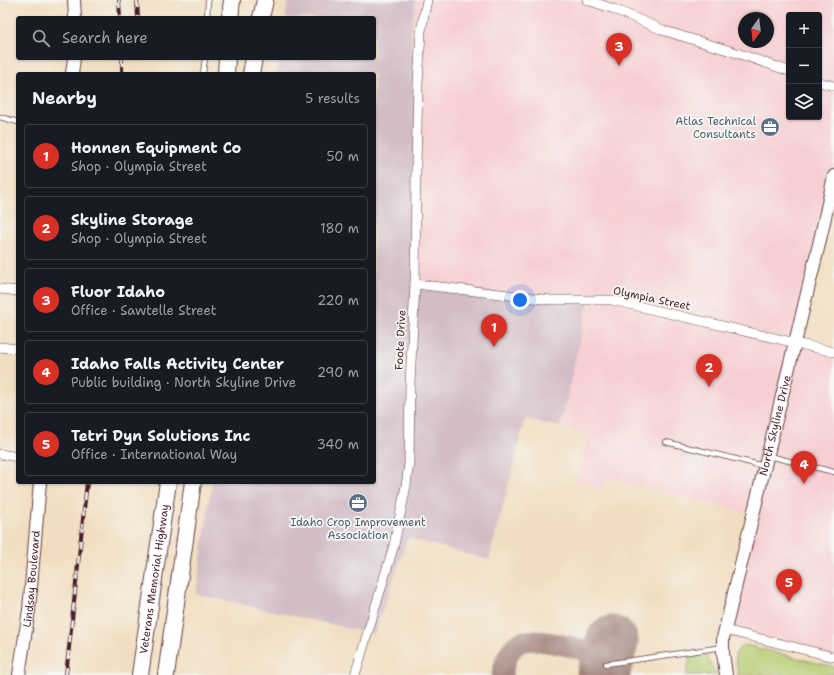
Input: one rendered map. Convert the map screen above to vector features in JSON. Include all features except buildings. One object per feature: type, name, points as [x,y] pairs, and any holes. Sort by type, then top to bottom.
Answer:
[{"type":"highway","points":[[226,0],[227,16]]},
{"type":"highway","points":[[230,16],[232,0]]},
{"type":"highway","points":[[253,16],[254,0]]},
{"type":"highway","points":[[262,16],[264,0]]},
{"type":"highway","points":[[226,72],[227,60]]},
{"type":"highway","points":[[249,72],[250,60]]},
{"type":"highway","points":[[250,72],[253,60]]},
{"type":"highway","name":"Veterans Memorial Highway","points":[[140,675],[168,484]]},
{"type":"highway","points":[[166,675],[193,484]]},
{"type":"main road","points":[[74,0],[75,16]]},
{"type":"main road","points":[[72,72],[74,60]]},
{"type":"main road","name":"North Skyline Drive","points":[[726,675],[723,647],[725,630],[820,240],[834,176]]},
{"type":"main road","name":"Lindsay Boulevard","points":[[19,675],[29,610],[40,484]]},
{"type":"street","name":"Foote Drive","points":[[355,675],[394,544],[406,486],[409,463],[410,383],[415,284],[418,84],[421,31],[427,0]]},
{"type":"street","points":[[587,0],[614,9],[665,31],[786,70]]},
{"type":"street","points":[[822,83],[834,86]]},
{"type":"street","name":"Olympia Street","points":[[415,284],[551,300],[612,300],[834,352]]},
{"type":"street","points":[[0,290],[16,291]]},
{"type":"street","points":[[0,347],[16,349]]},
{"type":"street","points":[[0,454],[16,457]]},
{"type":"street","points":[[725,630],[834,657]]},
{"type":"lane","points":[[207,16],[208,0]]},
{"type":"lane","points":[[203,72],[205,60]]},
{"type":"lane","points":[[0,117],[16,121]]},
{"type":"lane","points":[[666,442],[834,472]]},
{"type":"lane","points":[[606,664],[723,647]]},
{"type":"shaded area","points":[[288,0],[416,0],[411,31],[412,57],[419,61],[415,283],[589,301],[560,427],[525,419],[489,560],[408,538],[374,634],[196,594],[212,484],[376,484],[376,72],[276,72],[279,60],[376,60],[376,16],[285,16]]},
{"type":"shaded area","points":[[416,0],[834,0],[834,176],[794,342],[834,352],[834,657],[725,630],[752,515],[607,478],[604,489],[576,483],[588,434],[560,427],[589,301],[415,284],[411,31]]},
{"type":"green space","points":[[745,645],[834,667],[834,675],[738,675],[735,655],[740,647]]},
{"type":"green space","points":[[704,654],[717,675],[686,675],[690,656]]},
{"type":"taxiway","points":[[502,675],[510,652],[521,642],[527,641],[546,642],[568,646],[595,655],[602,663],[604,671]]},
{"type":"runway","points":[[603,675],[612,642]]},
{"type":"railway","points":[[119,0],[120,16]]},
{"type":"railway","points":[[137,0],[138,16]]},
{"type":"railway","points":[[122,60],[122,72]]},
{"type":"railway","points":[[66,675],[87,484]]},
{"type":"place","name":"Fluor Idaho","points":[[619,66]]},
{"type":"place","name":"Atlas Technical Consultants","points":[[770,127]]},
{"type":"place","name":"Honnen Equipment Co","points":[[494,347]]},
{"type":"place","name":"Skyline Storage","points":[[709,387]]},
{"type":"place","name":"Idaho Falls Activity Center","points":[[804,484]]},
{"type":"place","name":"Idaho Crop Improvement Association","points":[[358,503]]},
{"type":"place","name":"Tetri Dyn Solutions Inc","points":[[789,602]]}]
